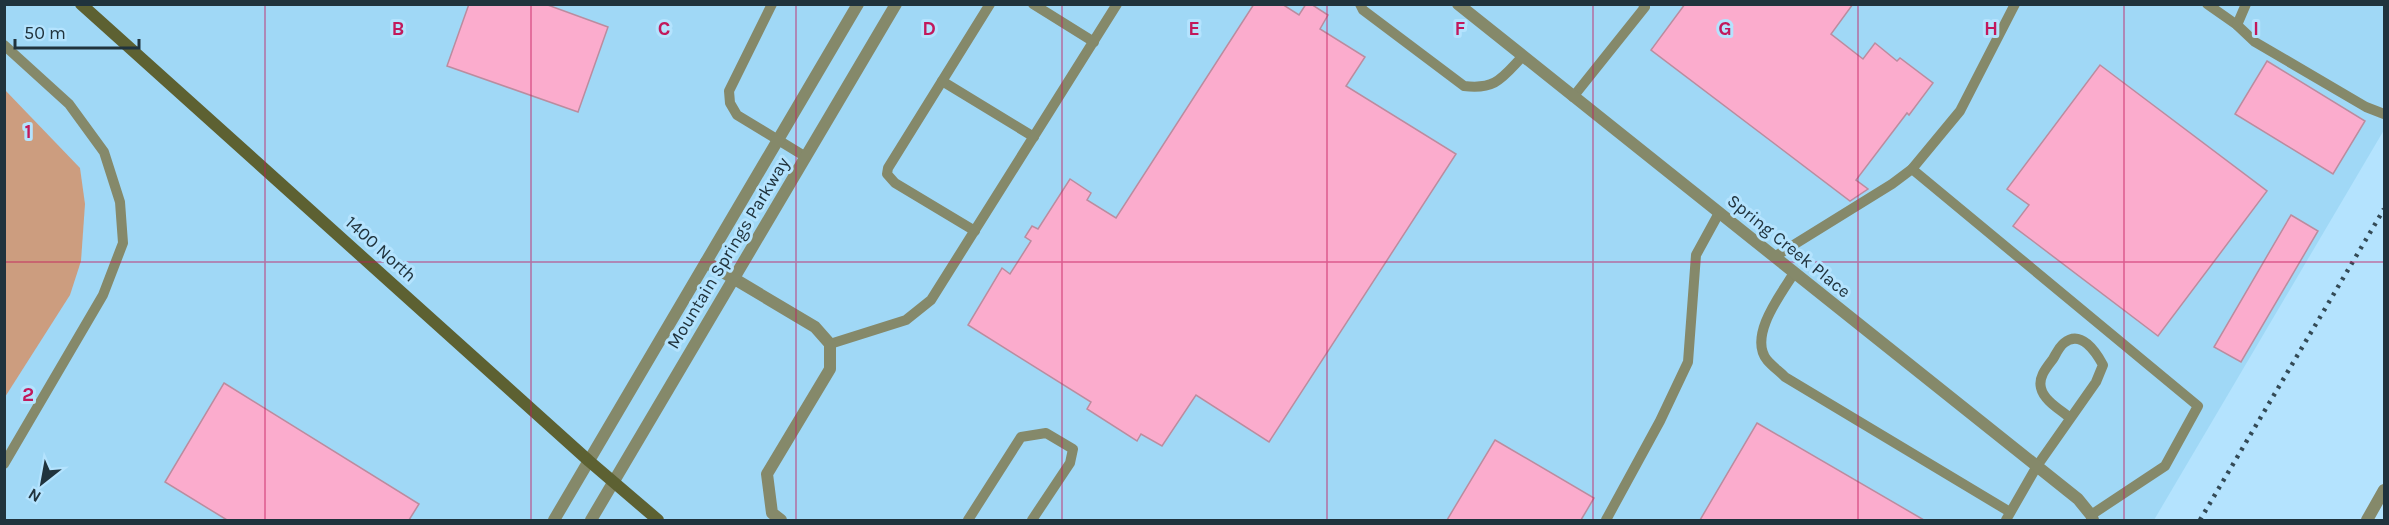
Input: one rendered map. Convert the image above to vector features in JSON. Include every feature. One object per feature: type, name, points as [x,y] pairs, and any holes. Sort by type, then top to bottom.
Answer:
[{"type":"main road","name":"1400 North","points":[[81,4],[589,461],[658,520]]},
{"type":"street","name":"Mountain Springs Parkway","points":[[554,520],[858,4]]},
{"type":"street","name":"Mountain Springs Parkway","points":[[591,520],[896,4]]},
{"type":"street","name":"Spring Creek Place","points":[[1458,4],[2078,499],[2092,518]]},
{"type":"street","points":[[706,262],[815,327],[830,344],[830,369],[767,474],[772,513],[781,520]]},
{"type":"street","points":[[2367,520],[2385,490]]},
{"type":"lane","points":[[772,4],[729,91],[730,103],[737,115],[806,157]]},
{"type":"lane","points":[[975,231],[895,183],[887,174],[888,168],[990,4]]},
{"type":"lane","points":[[1033,4],[1094,42]]},
{"type":"lane","points":[[830,344],[906,320],[931,300],[1118,4]]},
{"type":"lane","points":[[1360,4],[1363,10],[1464,86],[1481,88],[1497,83],[1523,57]]},
{"type":"lane","points":[[1573,97],[1645,7],[1643,4]]},
{"type":"lane","points":[[1774,257],[1892,184],[1912,169],[1960,111],[2015,4]]},
{"type":"lane","points":[[2207,4],[2237,25],[2255,42],[2366,107],[2385,114]]},
{"type":"lane","points":[[2237,25],[2246,4]]},
{"type":"lane","points":[[4,45],[69,104],[104,152],[120,202],[123,243],[103,295],[4,464]]},
{"type":"lane","points":[[942,81],[1034,137]]},
{"type":"lane","points":[[1912,169],[2198,406],[2165,466],[2092,518]]},
{"type":"lane","points":[[1606,520],[1660,421],[1688,362],[1696,255],[1719,213]]},
{"type":"lane","points":[[1794,273],[1772,309],[1761,333],[1765,358],[1785,376],[2008,516],[2037,466],[2096,382],[2103,365],[2094,350],[2085,342],[2075,339],[2064,343],[2042,375],[2040,387],[2045,397],[2070,418]]},
{"type":"lane","points":[[968,520],[1021,437],[1046,433],[1073,449],[1070,463],[1032,520]]},
{"type":"shaded area","points":[[4,5],[2384,5],[2384,130],[2154,520],[5,520]]},
{"type":"shaded area","points":[[5,90],[80,168],[85,204],[81,261],[70,295],[5,397]]},
{"type":"building","points":[[469,4],[545,4],[608,27],[578,112],[447,66]]},
{"type":"building","points":[[1254,4],[1282,4],[1299,15],[1306,4],[1311,4],[1328,15],[1320,29],[1365,57],[1346,86],[1456,154],[1269,442],[1196,395],[1162,446],[1141,434],[1137,441],[1087,409],[1091,402],[968,325],[1002,268],[1010,274],[1031,241],[1025,237],[1032,226],[1038,229],[1070,179],[1091,193],[1087,200],[1116,218]]},
{"type":"building","points":[[1685,4],[1853,4],[1831,34],[1863,59],[1875,43],[1897,61],[1900,58],[1933,83],[1856,180],[1868,189],[1850,201],[1651,50]]},
{"type":"building","points":[[2267,61],[2365,121],[2333,174],[2235,114]]},
{"type":"building","points":[[2100,65],[2267,191],[2158,336],[2013,226],[2029,205],[2007,189]]},
{"type":"building","points":[[2291,215],[2318,231],[2241,362],[2214,347]]},
{"type":"building","points":[[224,383],[419,504],[409,520],[227,520],[165,482]]},
{"type":"building","points":[[1757,423],[1924,520],[1700,520]]},
{"type":"building","points":[[1495,440],[1594,498],[1581,520],[1447,520]]},
{"type":"railway","points":[[2200,520],[2384,209]]}]
